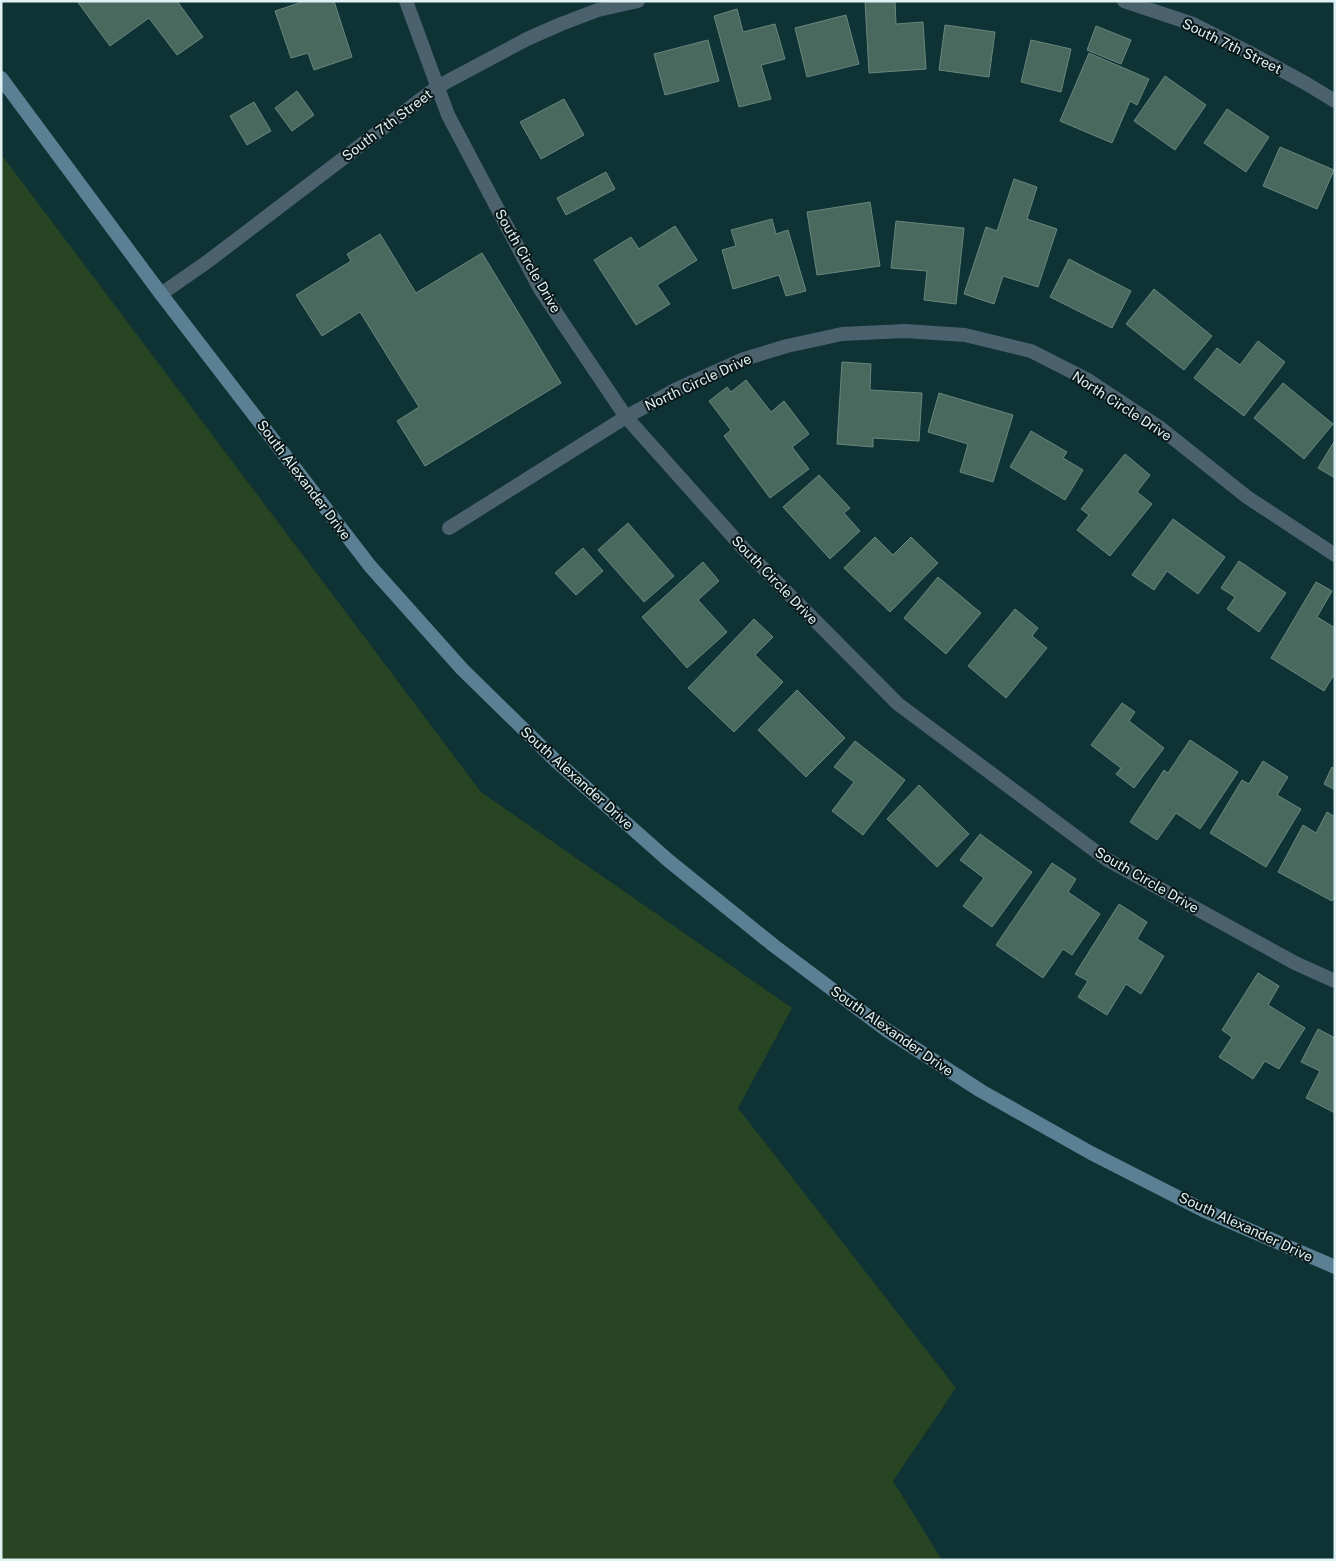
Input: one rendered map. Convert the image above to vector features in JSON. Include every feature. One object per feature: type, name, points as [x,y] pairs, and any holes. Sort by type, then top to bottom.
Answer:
[{"type":"main road","name":"South Alexander Drive","points":[[1,78],[161,294],[370,566],[462,669],[556,761],[669,861],[773,945],[885,1029],[981,1090],[1091,1153],[1203,1210],[1335,1267]]},
{"type":"street","name":"South Circle Drive","points":[[406,1],[448,115],[540,289],[626,417],[743,548],[898,704],[1106,859],[1295,963],[1335,981]]},
{"type":"street","name":"South 7th Street","points":[[161,294],[207,262],[437,87],[527,39],[561,24],[598,10],[638,1]]},
{"type":"street","name":"South 7th Street","points":[[1124,1],[1192,24],[1252,54],[1335,101]]},
{"type":"street","name":"North Circle Drive","points":[[448,528],[626,417],[677,389],[744,359],[787,346],[842,334],[905,331],[965,335],[1031,351],[1088,380],[1159,427],[1247,498],[1335,555]]},
{"type":"green space","points":[[1,154],[481,792],[792,1008],[738,1108],[956,1388],[893,1481],[942,1560],[1,1560]]},
{"type":"building","points":[[77,1],[177,1],[203,37],[177,55],[149,18],[110,46]]},
{"type":"building","points":[[305,1],[334,1],[352,57],[314,70],[308,53],[291,58],[275,11]]},
{"type":"building","points":[[865,1],[895,1],[896,24],[923,22],[926,69],[869,73]]},
{"type":"building","points":[[737,9],[743,32],[775,24],[785,59],[761,65],[771,99],[739,107],[714,16]]},
{"type":"building","points":[[846,15],[859,64],[807,77],[795,28]]},
{"type":"building","points":[[945,25],[995,32],[989,77],[939,70]]},
{"type":"building","points":[[1096,26],[1131,40],[1121,64],[1087,50]]},
{"type":"building","points":[[708,40],[719,81],[665,95],[654,54]]},
{"type":"building","points":[[1031,40],[1071,49],[1061,92],[1021,82]]},
{"type":"building","points":[[1089,53],[1149,79],[1137,105],[1130,101],[1112,143],[1060,121]]},
{"type":"building","points":[[1165,76],[1206,105],[1175,150],[1134,121]]},
{"type":"building","points":[[297,91],[314,115],[292,131],[275,108]]},
{"type":"building","points":[[564,99],[584,135],[541,159],[520,122]]},
{"type":"building","points":[[254,102],[271,131],[247,145],[230,116]]},
{"type":"building","points":[[1227,109],[1269,137],[1246,172],[1204,143]]},
{"type":"building","points":[[1280,147],[1334,170],[1317,209],[1263,186]]},
{"type":"building","points":[[606,172],[615,189],[566,215],[557,198]]},
{"type":"building","points":[[1014,179],[1037,187],[1027,219],[1057,229],[1038,287],[1003,276],[994,304],[964,294],[986,227],[997,231]]},
{"type":"building","points":[[870,202],[880,266],[817,275],[807,212]]},
{"type":"building","points":[[772,219],[776,234],[788,230],[806,291],[786,296],[779,275],[733,289],[722,250],[736,246],[731,230]]},
{"type":"building","points":[[896,221],[964,228],[956,304],[924,300],[927,271],[891,268]]},
{"type":"building","points":[[675,226],[697,260],[657,285],[670,304],[636,325],[594,260],[631,237],[639,249]]},
{"type":"building","points":[[380,234],[416,293],[482,253],[561,383],[425,466],[397,421],[419,407],[360,312],[322,336],[296,295],[351,261],[347,254]]},
{"type":"building","points":[[1069,259],[1131,291],[1112,328],[1050,297]]},
{"type":"building","points":[[1154,289],[1212,336],[1184,370],[1126,324]]},
{"type":"building","points":[[1258,341],[1285,362],[1244,416],[1194,378],[1217,348],[1240,365]]},
{"type":"building","points":[[842,362],[871,364],[870,390],[922,393],[919,441],[873,438],[873,447],[837,444]]},
{"type":"building","points":[[746,380],[771,412],[784,401],[809,434],[792,447],[809,469],[770,498],[724,436],[731,430],[709,401],[727,387],[731,392]]},
{"type":"building","points":[[1283,383],[1333,424],[1304,459],[1254,418]]},
{"type":"building","points":[[939,393],[1013,415],[993,482],[960,472],[968,444],[928,432]]},
{"type":"building","points":[[1031,431],[1067,452],[1063,458],[1083,470],[1065,500],[1010,467]]},
{"type":"building","points":[[1335,440],[1335,478],[1318,468]]},
{"type":"building","points":[[1125,454],[1150,475],[1137,492],[1152,504],[1110,556],[1077,530],[1089,515],[1081,509]]},
{"type":"building","points":[[819,475],[850,508],[844,513],[860,531],[830,559],[783,507]]},
{"type":"building","points":[[1173,519],[1225,557],[1198,594],[1167,571],[1154,590],[1132,575]]},
{"type":"building","points":[[628,523],[674,576],[644,602],[598,550]]},
{"type":"building","points":[[875,537],[893,555],[911,537],[938,563],[890,612],[844,568]]},
{"type":"building","points":[[583,548],[603,571],[576,595],[555,573]]},
{"type":"building","points":[[1239,561],[1286,593],[1259,632],[1227,609],[1235,597],[1221,588]]},
{"type":"building","points":[[703,562],[719,581],[698,600],[727,632],[687,668],[642,617]]},
{"type":"building","points":[[938,577],[981,613],[946,654],[904,618]]},
{"type":"building","points":[[1316,582],[1332,591],[1317,617],[1335,628],[1335,673],[1324,691],[1271,658]]},
{"type":"building","points":[[1015,609],[1038,628],[1032,636],[1047,648],[1006,698],[968,666]]},
{"type":"building","points":[[754,619],[773,637],[755,655],[783,682],[734,732],[688,688]]},
{"type":"building","points":[[797,690],[845,738],[806,777],[758,730]]},
{"type":"building","points":[[1122,703],[1135,712],[1129,721],[1164,748],[1134,788],[1116,774],[1121,768],[1091,745]]},
{"type":"building","points":[[1190,740],[1238,772],[1200,829],[1176,813],[1157,840],[1130,822],[1164,770],[1168,773]]},
{"type":"building","points":[[855,741],[905,780],[863,835],[832,811],[854,782],[834,767]]},
{"type":"building","points":[[1263,761],[1288,777],[1277,795],[1301,809],[1266,867],[1210,833],[1242,780],[1249,784]]},
{"type":"building","points":[[1332,767],[1335,769],[1335,790],[1324,784]]},
{"type":"building","points":[[919,785],[969,834],[937,867],[887,819]]},
{"type":"building","points":[[1327,812],[1335,817],[1335,896],[1332,901],[1278,872],[1303,825],[1316,833]]},
{"type":"building","points":[[980,834],[1032,872],[992,927],[963,906],[984,878],[960,860]]},
{"type":"building","points":[[1052,863],[1076,879],[1068,892],[1100,914],[1072,955],[1063,949],[1043,978],[996,945]]},
{"type":"building","points":[[1119,904],[1147,922],[1137,939],[1164,956],[1141,994],[1126,984],[1107,1015],[1078,997],[1088,981],[1075,974]]},
{"type":"building","points":[[1258,973],[1279,986],[1268,1005],[1305,1028],[1279,1069],[1265,1061],[1253,1079],[1219,1057],[1232,1037],[1222,1030]]},
{"type":"building","points":[[1318,1029],[1335,1038],[1335,1113],[1306,1098],[1320,1071],[1301,1062]]}]
